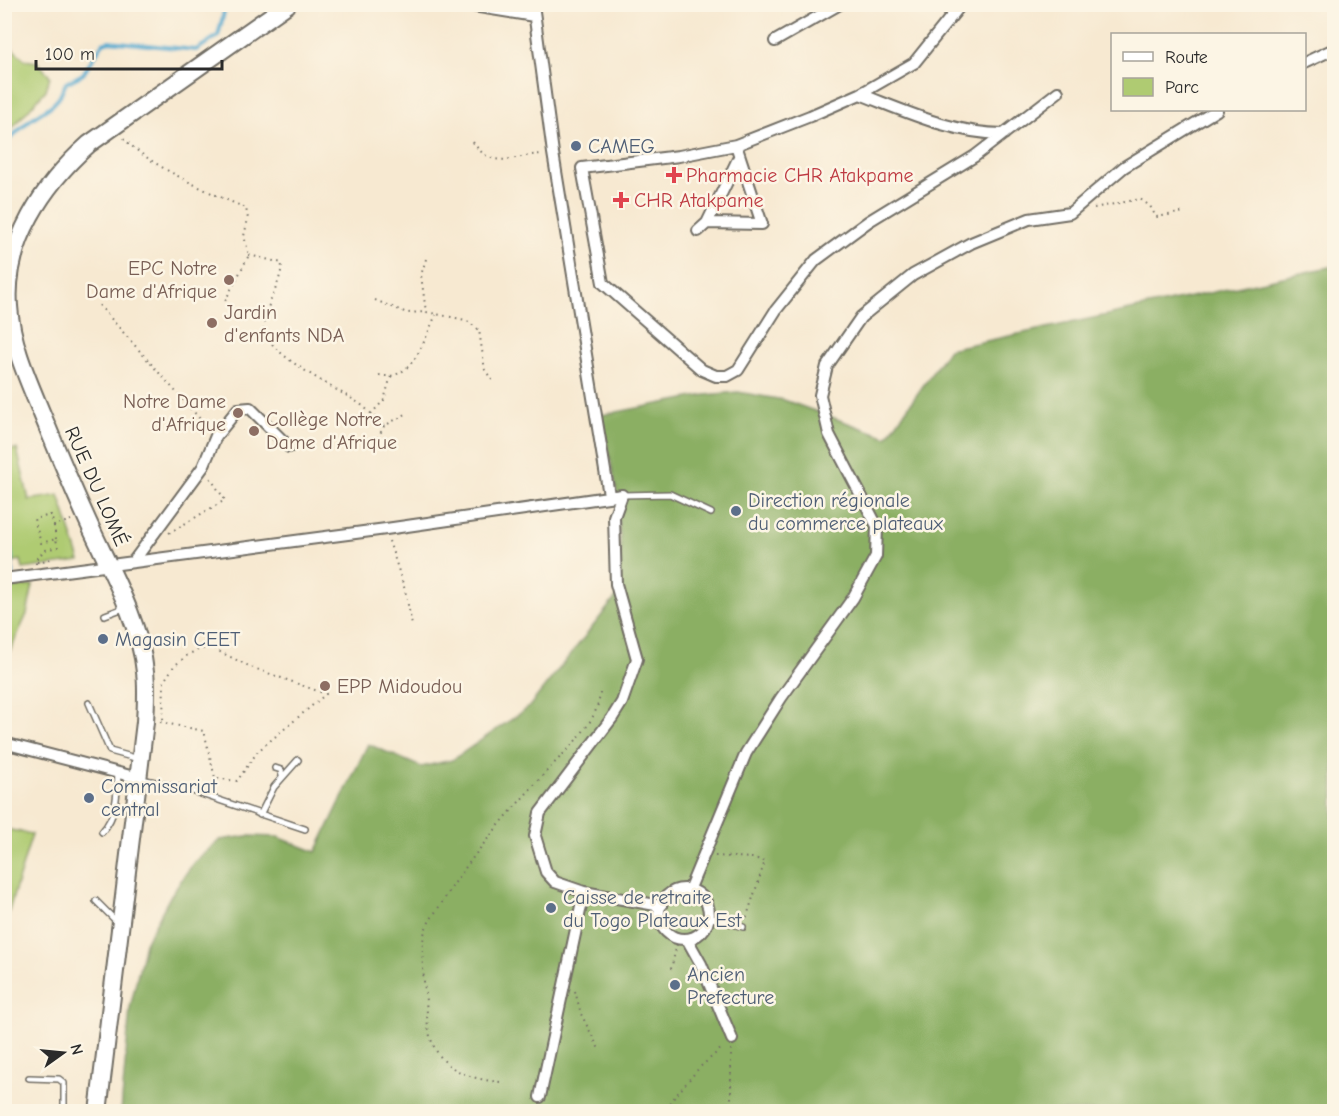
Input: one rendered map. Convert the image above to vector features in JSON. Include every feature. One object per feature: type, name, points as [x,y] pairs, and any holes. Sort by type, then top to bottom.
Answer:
[{"type":"main road","name":"RUE DU LOMÉ","points":[[98,1112],[141,760],[145,722],[145,670],[126,607],[85,516],[27,375],[9,306],[13,260],[34,207],[64,166],[115,126],[288,4]]},
{"type":"street","points":[[461,4],[534,16]]},
{"type":"street","points":[[532,4],[553,153],[609,495]]},
{"type":"street","points":[[775,41],[840,4]]},
{"type":"street","points":[[958,4],[959,7],[914,63],[860,94],[736,145],[679,156],[582,168],[603,283],[702,370],[716,376],[728,376],[738,370],[776,310],[816,260],[869,221],[975,156],[1058,92]]},
{"type":"street","points":[[1306,63],[1335,49]]},
{"type":"street","points":[[860,94],[946,126],[979,134],[1004,134]]},
{"type":"street","points":[[690,888],[746,753],[781,698],[853,598],[876,556],[877,526],[829,434],[819,395],[827,366],[861,317],[913,275],[971,243],[1029,219],[1070,213],[1124,167],[1215,111]]},
{"type":"street","points":[[707,223],[762,224],[736,145]]},
{"type":"street","points":[[698,231],[707,223],[739,157]]},
{"type":"street","points":[[133,562],[203,467],[216,436],[238,410],[250,408],[289,447]]},
{"type":"street","points":[[4,579],[386,529],[609,495],[622,495],[614,517],[616,584],[637,660],[622,702],[540,813],[535,826],[535,836],[546,872],[559,884],[584,892],[661,906]]},
{"type":"street","points":[[8,744],[138,778]]},
{"type":"street","points":[[683,938],[702,932],[709,917],[706,901],[690,888],[674,891],[661,906],[663,926],[683,938],[701,963],[732,1039]]},
{"type":"street","points":[[540,1097],[584,892]]},
{"type":"lane","points":[[622,495],[670,494],[711,513]]},
{"type":"lane","points":[[105,615],[126,607]]},
{"type":"lane","points":[[89,703],[110,751],[141,760]]},
{"type":"lane","points":[[260,815],[282,776],[298,760]]},
{"type":"lane","points":[[275,768],[281,770],[282,776]]},
{"type":"lane","points":[[102,832],[110,824],[117,803],[118,773]]},
{"type":"lane","points":[[138,778],[189,790],[305,829]]},
{"type":"lane","points":[[96,901],[120,926]]},
{"type":"lane","points":[[709,917],[743,927]]},
{"type":"lane","points":[[29,1078],[59,1079],[64,1083],[64,1112]]},
{"type":"path","points":[[115,126],[133,149],[246,208],[248,219],[244,236],[249,255],[225,301]]},
{"type":"path","points":[[473,142],[482,156],[496,160],[553,153]]},
{"type":"path","points":[[1094,208],[1140,199],[1150,206],[1156,217],[1185,212]]},
{"type":"path","points":[[249,255],[282,263],[281,276],[263,327],[269,343],[285,357],[338,393],[357,402],[384,426]]},
{"type":"path","points":[[426,259],[421,275],[426,312]]},
{"type":"path","points":[[375,300],[407,313],[426,312],[466,320],[479,330],[485,370],[492,380]]},
{"type":"path","points":[[99,305],[216,436]]},
{"type":"path","points":[[379,375],[391,376],[410,367],[436,315]]},
{"type":"path","points":[[370,414],[384,400],[391,376]]},
{"type":"path","points":[[378,438],[384,426],[406,414]]},
{"type":"path","points":[[164,536],[225,500],[203,467]]},
{"type":"path","points":[[31,576],[36,562],[45,550],[58,547],[56,539],[58,538],[51,515],[34,519],[41,543],[56,539]]},
{"type":"path","points":[[54,526],[64,522]]},
{"type":"path","points":[[386,529],[405,590],[412,625]]},
{"type":"path","points":[[36,562],[52,559]]},
{"type":"path","points":[[145,722],[163,722],[204,731],[215,778],[237,782],[258,751],[326,694],[250,666],[212,648],[200,649],[174,666],[164,681],[163,722]]},
{"type":"path","points":[[500,1082],[476,1080],[461,1074],[435,1052],[427,1035],[423,970],[425,929],[477,851],[576,738],[599,708],[600,693]]},
{"type":"path","points":[[703,856],[753,858],[765,861],[743,927]]},
{"type":"path","points":[[671,969],[683,938]]},
{"type":"path","points":[[573,984],[581,1014],[600,1051]]},
{"type":"path","points":[[662,1112],[699,1068],[732,1039]]},
{"type":"path","points":[[731,1112],[729,1068],[732,1039]]},
{"type":"green space","points":[[5,42],[25,60],[37,62],[50,76],[46,90],[5,136]]},
{"type":"green space","points":[[1334,266],[1334,1111],[121,1112],[130,1008],[145,943],[171,895],[194,862],[220,840],[247,836],[278,837],[316,852],[368,744],[421,767],[452,760],[528,708],[617,596],[621,551],[616,487],[601,415],[705,395],[738,392],[784,400],[887,437],[949,349]]},
{"type":"green space","points":[[17,449],[29,500],[59,495],[80,561],[23,569],[21,560],[5,563],[5,450]]},
{"type":"green space","points":[[33,585],[27,614],[5,662],[5,589]]},
{"type":"green space","points":[[4,829],[32,834],[5,924]]},
{"type":"waterway","points":[[4,144],[30,120],[55,102],[66,83],[83,74],[103,43],[109,41],[196,50],[218,36],[226,4]]},
{"type":"waterway","points":[[4,531],[12,564],[11,588],[4,622]]},
{"type":"place","name":"CAMEG","points":[[576,146]]},
{"type":"place","name":"Pharmacie CHR Atakpame","points":[[674,175]]},
{"type":"place","name":"CHR Atakpame","points":[[621,200]]},
{"type":"place","name":"EPC Notre Dame d'Afrique","points":[[229,280]]},
{"type":"place","name":"Jardin d'enfants NDA","points":[[212,323]]},
{"type":"place","name":"Notre Dame d'Afrique","points":[[238,413]]},
{"type":"place","name":"Collège Notre Dame d'Afrique","points":[[254,431]]},
{"type":"place","name":"Direction régionale du commerce plateaux","points":[[736,511]]},
{"type":"place","name":"Magasin CEET","points":[[103,639]]},
{"type":"place","name":"EPP Midoudou","points":[[325,686]]},
{"type":"place","name":"Commissariat central","points":[[89,798]]},
{"type":"place","name":"Caisse de retraite du Togo Plateaux Est","points":[[551,908]]},
{"type":"place","name":"Ancien Prefecture","points":[[675,985]]}]
